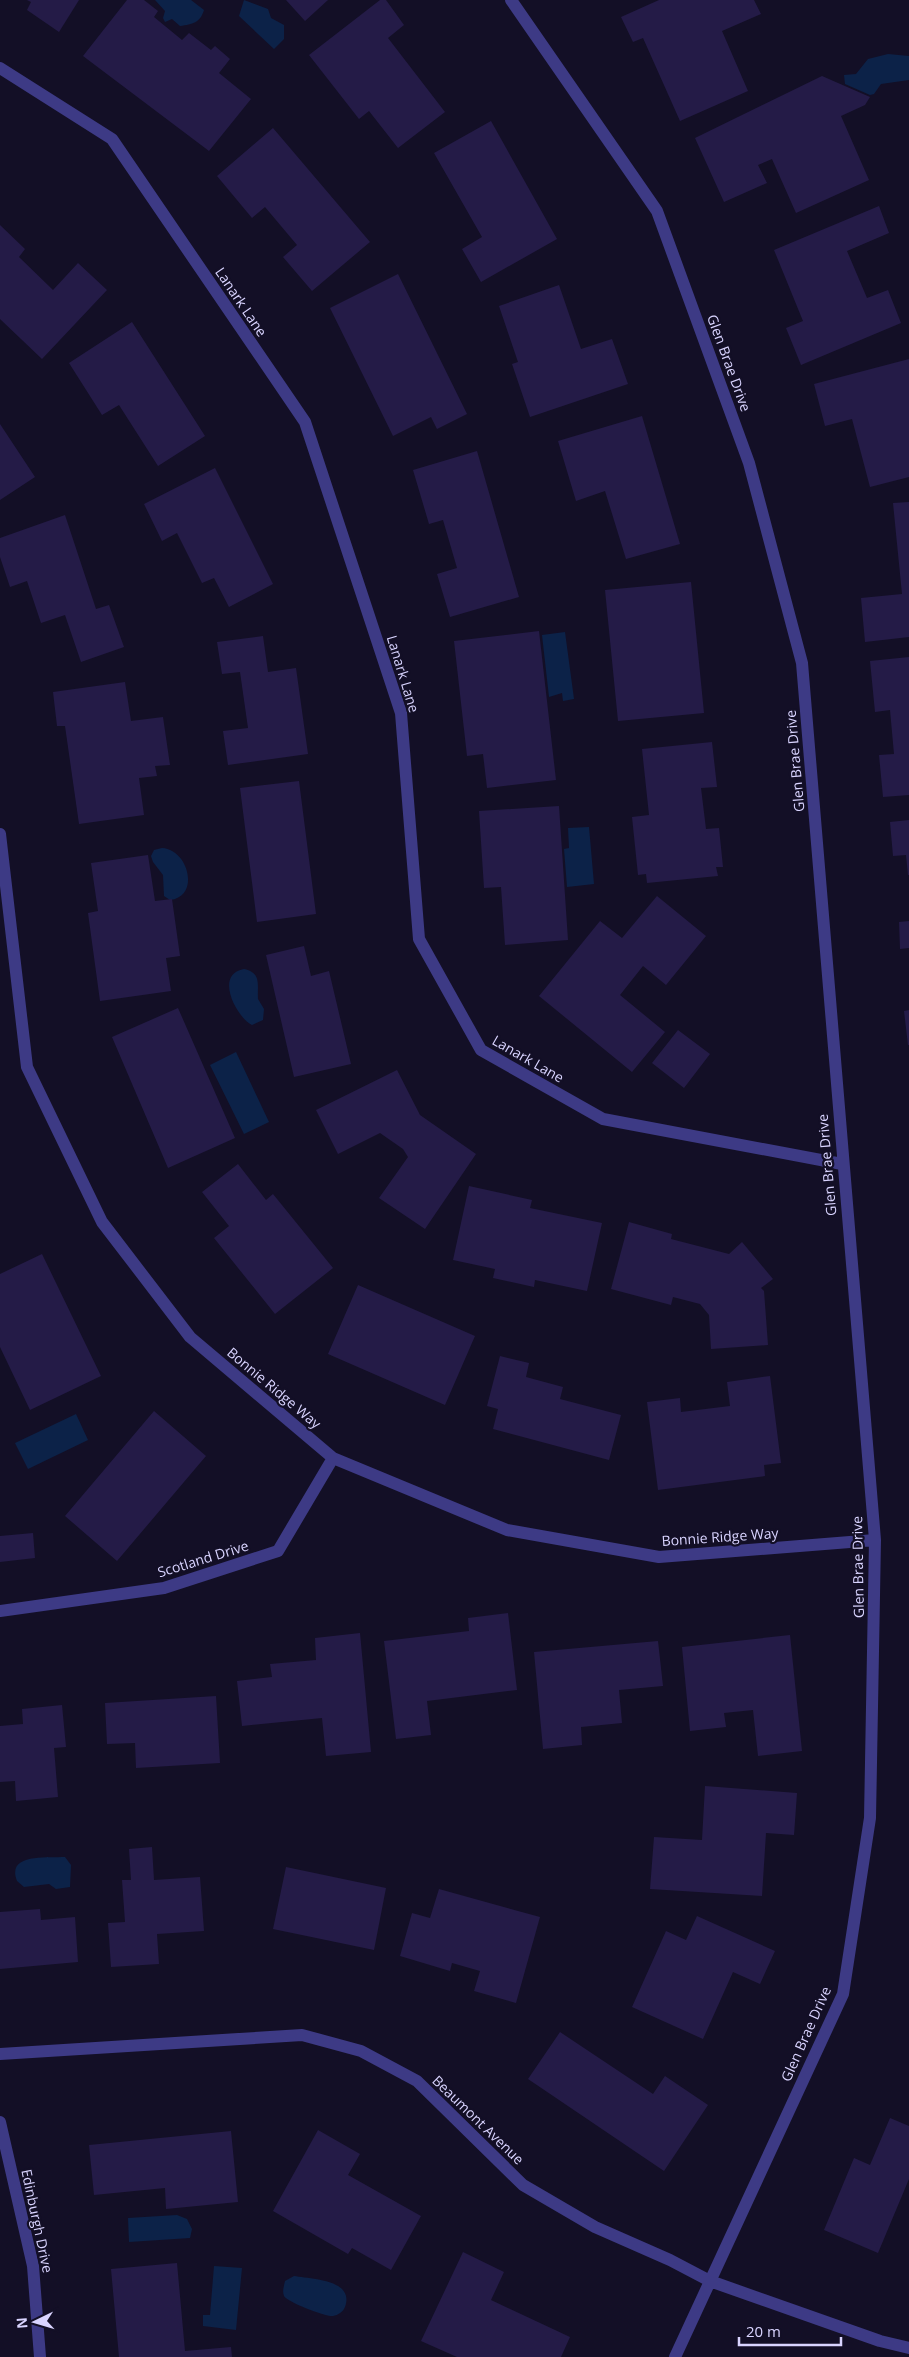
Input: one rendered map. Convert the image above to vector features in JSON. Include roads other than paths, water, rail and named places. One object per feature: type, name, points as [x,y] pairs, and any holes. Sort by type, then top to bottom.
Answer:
[{"type":"street","name":"Glen Brae Drive","points":[[518,2],[657,211],[749,463],[802,663],[842,1164],[875,1540],[870,1818],[842,1994],[675,2357]]},
{"type":"street","name":"Lanark Lane","points":[[0,68],[112,139],[305,422],[401,713],[419,939],[481,1050],[603,1119],[842,1164]]},
{"type":"street","name":"Bonnie Ridge Way","points":[[0,834],[27,1067],[102,1222],[190,1337],[333,1458],[507,1530],[659,1557],[875,1540]]},
{"type":"street","name":"Scotland Drive","points":[[0,1611],[164,1588],[278,1551],[333,1458]]},
{"type":"street","name":"Beaumont Avenue","points":[[0,2054],[302,2035],[361,2051],[417,2082],[523,2185],[595,2228],[670,2260],[710,2281],[880,2341],[909,2348]]},
{"type":"street","name":"Edinburgh Drive","points":[[0,2122],[33,2266],[40,2357]]},
{"type":"water","points":[[155,0],[191,0],[204,10],[200,18],[195,22],[180,26],[172,19],[165,22],[163,18],[165,11]]},
{"type":"water","points":[[244,0],[268,9],[271,18],[284,25],[284,39],[274,49],[239,16]]},
{"type":"water","points":[[888,54],[909,56],[909,80],[881,84],[874,94],[870,95],[845,84],[844,75],[856,74],[868,59]]},
{"type":"water","points":[[565,632],[574,699],[563,701],[562,693],[549,697],[542,635]]},
{"type":"water","points":[[589,827],[594,884],[567,887],[564,849],[569,848],[568,828]]},
{"type":"water","points":[[162,848],[171,850],[179,856],[187,873],[188,882],[185,890],[180,897],[170,900],[164,896],[163,875],[153,862],[151,856],[154,850]]},
{"type":"water","points":[[244,969],[254,973],[256,977],[258,999],[264,1009],[263,1020],[252,1025],[240,1014],[231,996],[229,987],[230,979],[235,973]]},
{"type":"water","points":[[236,1052],[269,1122],[244,1134],[210,1065]]},
{"type":"water","points":[[76,1414],[88,1440],[28,1469],[15,1443]]},
{"type":"water","points":[[65,1857],[71,1865],[70,1887],[56,1889],[49,1884],[24,1887],[17,1881],[15,1872],[17,1866],[23,1861]]},
{"type":"water","points":[[177,2215],[187,2219],[192,2229],[190,2238],[129,2242],[128,2218]]},
{"type":"water","points":[[214,2266],[242,2268],[236,2330],[203,2326],[203,2315],[210,2315]]},
{"type":"water","points":[[294,2276],[329,2282],[344,2291],[346,2298],[345,2307],[342,2312],[329,2316],[307,2309],[287,2299],[283,2292],[285,2281]]}]
